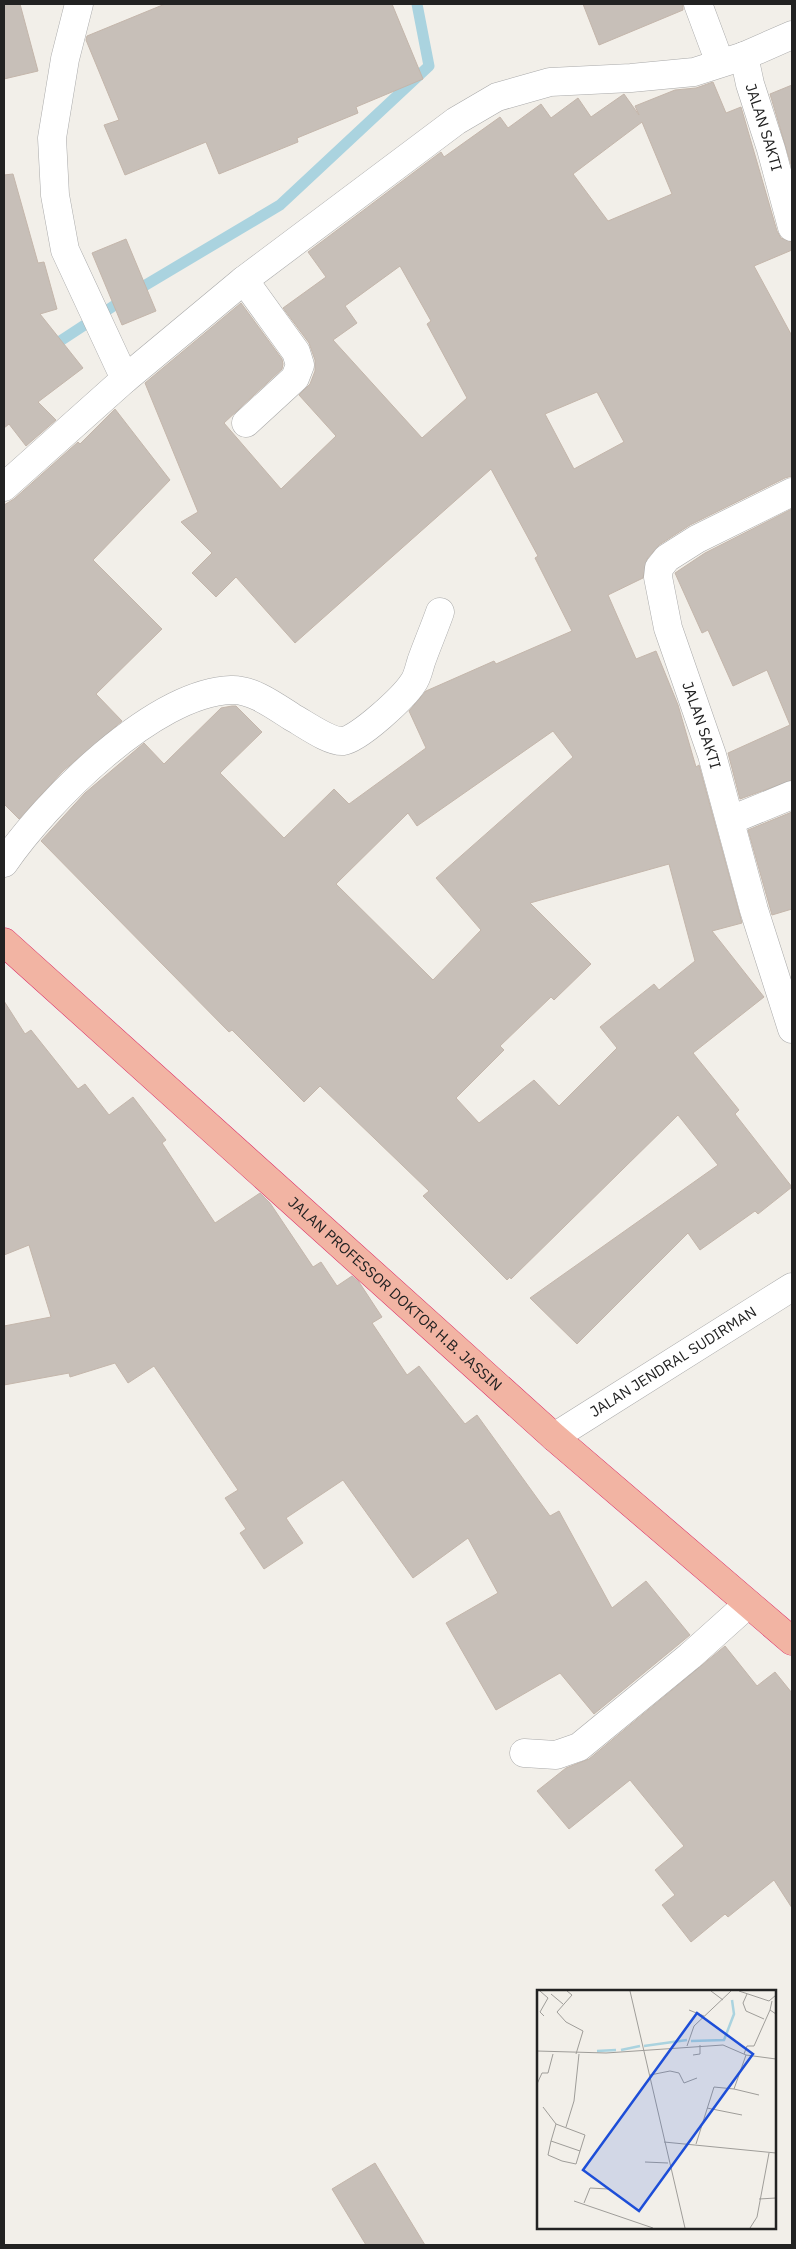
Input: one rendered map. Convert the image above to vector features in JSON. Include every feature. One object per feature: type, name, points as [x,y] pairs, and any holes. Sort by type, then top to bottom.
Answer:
[{"type":"highway","name":"JALAN PROFESSOR DOKTOR H.B. JASSIN","points":[[4,942],[554,1436],[792,1641]]},
{"type":"street","points":[[79,4],[65,59],[52,138],[55,195],[65,250],[125,379]]},
{"type":"street","name":"JALAN SAKTI","points":[[698,4],[732,60],[750,84],[771,149],[792,227]]},
{"type":"street","points":[[4,487],[125,379],[244,280],[456,121],[497,97],[550,82],[631,78],[694,72],[732,60],[792,35]]},
{"type":"street","points":[[244,280],[296,352],[300,365],[295,378],[246,423]]},
{"type":"street","name":"JALAN SAKTI","points":[[792,492],[697,539],[667,558],[659,568],[658,576],[668,628],[712,756],[754,910],[792,1029]]},
{"type":"street","points":[[4,863],[40,817],[121,739],[137,727],[198,697],[232,689],[257,696],[323,735],[343,741],[358,735],[414,683],[440,612]]},
{"type":"street","points":[[731,820],[792,795]]},
{"type":"street","name":"JALAN JENDRAL SUDIRMAN","points":[[554,1436],[792,1288]]},
{"type":"street","points":[[524,1753],[556,1755],[579,1748],[748,1604]]},
{"type":"building","points":[[4,4],[20,4],[38,71],[4,79]]},
{"type":"building","points":[[165,4],[392,4],[423,79],[356,107],[358,113],[297,138],[298,142],[219,174],[206,142],[125,175],[104,125],[119,120],[86,40],[87,36]]},
{"type":"building","points":[[583,4],[683,4],[683,10],[599,45]]},
{"type":"building","points":[[713,82],[726,113],[741,107],[777,231],[781,238],[792,242],[792,250],[754,266],[792,336],[792,476],[690,525],[659,545],[647,559],[643,578],[608,595],[636,659],[656,651],[678,705],[696,767],[699,765],[742,923],[712,931],[764,997],[693,1053],[739,1110],[735,1114],[792,1187],[758,1214],[755,1211],[700,1250],[688,1233],[577,1344],[530,1298],[718,1165],[678,1115],[511,1279],[510,1277],[507,1280],[423,1196],[429,1191],[320,1086],[304,1102],[232,1030],[229,1032],[41,841],[85,793],[144,743],[164,764],[221,708],[232,706],[236,706],[262,732],[220,773],[284,838],[334,789],[349,804],[426,748],[409,711],[426,691],[494,661],[496,664],[572,631],[535,558],[538,556],[491,469],[295,643],[236,577],[216,597],[192,573],[212,553],[181,522],[198,512],[145,383],[241,303],[282,359],[283,364],[282,369],[224,423],[281,489],[336,436],[299,395],[310,384],[315,371],[315,360],[309,343],[283,308],[326,277],[308,252],[441,152],[444,157],[500,117],[508,128],[541,104],[551,118],[578,98],[591,117],[624,94],[639,115],[635,106],[675,90],[696,88]],"holes":[[[642,122],[672,194],[608,221],[573,174]],[[400,266],[431,321],[427,324],[467,398],[422,438],[333,340],[357,323],[345,306]],[[597,392],[624,442],[574,469],[545,414]],[[553,731],[573,757],[436,878],[481,930],[433,980],[336,884],[408,813],[417,826]],[[669,864],[695,961],[659,990],[654,984],[600,1027],[617,1048],[559,1106],[534,1080],[479,1123],[456,1098],[504,1050],[500,1046],[551,997],[554,1000],[591,964],[530,903]]]},
{"type":"building","points":[[792,85],[792,168],[770,94]]},
{"type":"building","points":[[13,174],[38,263],[44,262],[57,309],[40,314],[83,368],[38,402],[56,420],[26,446],[9,424],[4,428],[4,175]]},
{"type":"building","points":[[126,239],[156,311],[122,325],[92,253]]},
{"type":"building","points":[[115,409],[170,480],[93,560],[162,629],[96,694],[122,721],[63,771],[19,819],[4,804],[4,505],[14,499],[78,442],[80,444]]},
{"type":"building","points":[[792,509],[792,780],[740,799],[728,753],[790,725],[767,670],[733,686],[708,630],[702,633],[675,573],[705,553]]},
{"type":"building","points":[[792,812],[792,909],[772,915],[748,830]]},
{"type":"building","points":[[4,1001],[25,1034],[31,1030],[78,1089],[85,1084],[109,1115],[133,1097],[166,1140],[162,1143],[215,1223],[260,1193],[270,1203],[313,1267],[321,1262],[337,1286],[352,1276],[359,1282],[382,1317],[372,1323],[407,1375],[419,1366],[465,1424],[477,1415],[550,1516],[559,1511],[612,1608],[646,1581],[690,1635],[594,1714],[560,1673],[496,1710],[446,1623],[498,1593],[468,1538],[413,1578],[343,1480],[286,1518],[303,1543],[264,1569],[240,1533],[246,1529],[225,1498],[238,1490],[154,1366],[128,1383],[115,1363],[70,1377],[69,1373],[4,1385],[4,1326],[51,1317],[29,1245],[4,1255]]},
{"type":"building","points":[[725,1646],[757,1686],[775,1672],[792,1693],[792,1908],[774,1880],[728,1917],[725,1914],[691,1942],[662,1905],[675,1895],[655,1870],[684,1846],[630,1780],[569,1829],[537,1791],[566,1768],[589,1759]]},
{"type":"building","points":[[375,2163],[425,2245],[366,2245],[332,2189]]},
{"type":"waterway","points":[[48,349],[144,286],[280,205],[429,66],[417,4]]}]
